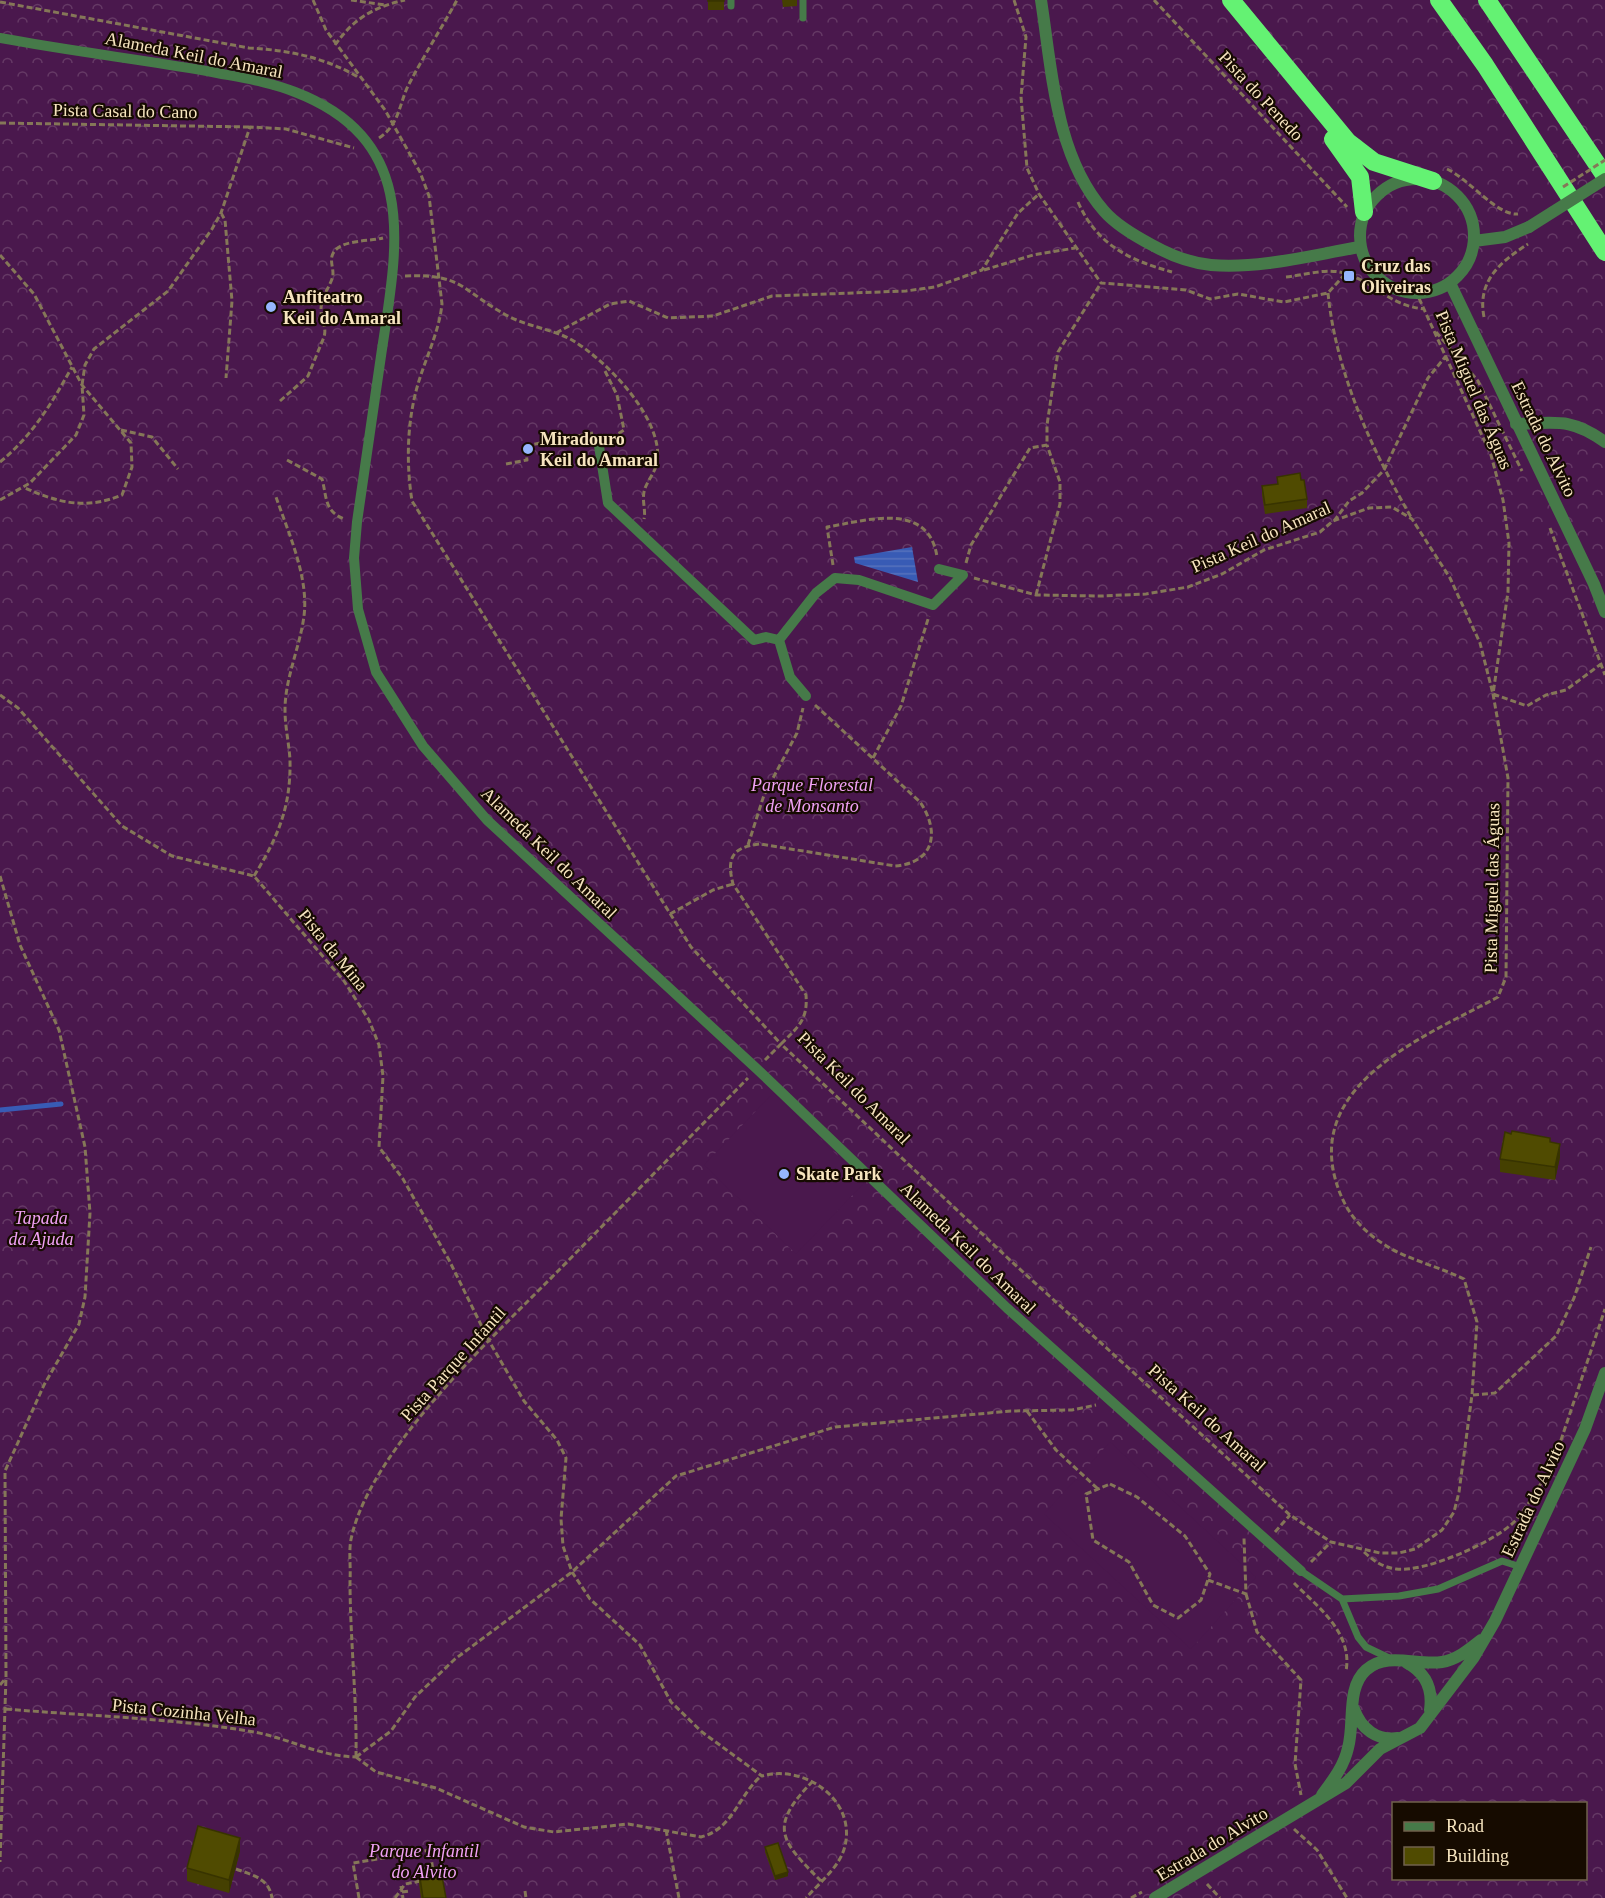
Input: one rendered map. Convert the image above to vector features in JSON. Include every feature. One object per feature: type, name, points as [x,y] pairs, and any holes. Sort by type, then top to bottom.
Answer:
[{"type":"highway","points":[[1220,0],[1344,153],[1360,177],[1357,211]]},
{"type":"highway","points":[[1231,0],[1348,142],[1374,162],[1438,175]]},
{"type":"highway","points":[[1439,0],[1485,65],[1605,252]]},
{"type":"highway","points":[[1487,0],[1605,177]]},
{"type":"street","points":[[1041,0],[1060,115],[1070,153],[1104,211],[1131,234],[1177,256],[1212,265],[1264,263],[1360,247]]},
{"type":"street","name":"Alameda Keil do Amaral","points":[[0,38],[196,69],[294,91],[323,104],[344,119],[369,145],[382,166],[390,187],[396,235],[357,522],[355,575],[363,632],[376,672],[423,746],[487,820],[757,1069],[1109,1402],[1301,1571]]},
{"type":"street","points":[[1438,175],[1460,199],[1471,219],[1474,241],[1464,269],[1450,284],[1429,293],[1406,293],[1385,284],[1369,268],[1360,247],[1357,211],[1398,182],[1438,175]]},
{"type":"street","points":[[1474,241],[1505,237],[1529,227],[1605,177]]},
{"type":"street","name":"Estrada do Alvito","points":[[1450,284],[1590,574],[1605,612]]},
{"type":"street","points":[[1516,424],[1565,422],[1589,430],[1605,442]]},
{"type":"street","points":[[599,446],[608,503],[754,640],[766,637],[778,640]]},
{"type":"street","points":[[939,569],[963,575]]},
{"type":"street","points":[[778,640],[816,593],[835,578],[859,580],[933,605],[963,575]]},
{"type":"street","points":[[778,640],[790,677],[806,696]]},
{"type":"street","name":"Estrada do Alvito","points":[[1313,1797],[1346,1783],[1380,1749],[1412,1734],[1426,1720],[1474,1657],[1521,1567],[1585,1429],[1605,1373]]},
{"type":"street","name":"Estrada do Alvito","points":[[1153,1892],[1198,1873],[1288,1819],[1313,1797],[1342,1764],[1352,1731],[1353,1697],[1359,1677],[1375,1664],[1450,1660],[1485,1637]]},
{"type":"street","points":[[1401,1661],[1414,1667],[1427,1682],[1432,1701],[1426,1720]]},
{"type":"street","points":[[1354,1708],[1363,1726],[1372,1733],[1381,1738],[1402,1738]]},
{"type":"lane","points":[[803,0],[803,18]]},
{"type":"lane","points":[[1342,1599],[1399,1596],[1438,1589],[1502,1561],[1521,1567]]},
{"type":"lane","points":[[1301,1571],[1342,1599],[1358,1637],[1365,1647],[1401,1661]]},
{"type":"path","points":[[313,0],[335,45],[373,92],[393,124],[420,172],[429,196],[438,276],[442,289],[441,318],[417,387],[411,417],[408,454],[412,501],[691,947],[781,1044]]},
{"type":"path","points":[[351,0],[385,5]]},
{"type":"path","points":[[335,45],[357,19],[385,5],[405,0]]},
{"type":"path","points":[[369,145],[383,136],[401,111],[407,89],[457,0]]},
{"type":"path","name":"Pista do Penedo","points":[[1154,0],[1357,211]]},
{"type":"path","points":[[0,2],[249,48],[281,50],[335,64],[360,78]]},
{"type":"path","name":"Pista Casal do Cano","points":[[0,123],[286,129],[349,147],[369,145]]},
{"type":"path","points":[[0,500],[23,487],[62,452],[76,435],[84,415],[82,385],[85,365],[94,349],[168,291],[221,213],[250,127]]},
{"type":"path","points":[[1438,175],[1466,179],[1499,208],[1516,215],[1520,213]]},
{"type":"path","points":[[982,270],[1018,213],[1039,194]]},
{"type":"path","points":[[1077,201],[1087,221],[1117,252],[1179,274]]},
{"type":"path","points":[[221,213],[225,220],[232,301],[226,378]]},
{"type":"path","points":[[280,401],[308,376],[324,337],[326,331],[321,310],[322,300],[333,276],[332,256],[335,249],[346,244],[365,243],[396,235]]},
{"type":"path","points":[[1484,320],[1481,304],[1485,284],[1494,270],[1501,261],[1537,238]]},
{"type":"path","points":[[556,333],[610,304],[629,301],[668,318],[713,316],[772,296],[906,291],[935,287],[1033,255],[1075,248]]},
{"type":"path","points":[[0,255],[34,294],[82,385],[131,442],[132,467],[122,495],[102,503],[68,503],[23,487]]},
{"type":"path","points":[[1282,277],[1327,270],[1346,273],[1394,302],[1406,307],[1424,309]]},
{"type":"path","points":[[392,277],[438,276],[466,288],[506,315],[556,333],[588,352],[623,383],[649,420],[656,440],[657,462],[644,492],[646,517],[637,531]]},
{"type":"path","points":[[1036,596],[1060,504],[1060,482],[1047,445],[1047,425],[1058,352],[1101,283]]},
{"type":"path","points":[[1328,293],[1339,356],[1384,470],[1450,578],[1480,643],[1493,694],[1527,706],[1546,695],[1566,690],[1601,664]]},
{"type":"path","name":"Pista Miguel das Águas","points":[[1290,1515],[1331,1542],[1362,1550],[1399,1553],[1415,1549],[1442,1530],[1454,1512],[1459,1492],[1472,1395],[1477,1322],[1464,1279],[1386,1246],[1362,1228],[1350,1216],[1339,1194],[1331,1164],[1337,1121],[1366,1079],[1390,1056],[1428,1032],[1498,997],[1506,977],[1508,778],[1493,694],[1508,591],[1509,543],[1503,500],[1491,455],[1418,294]]},
{"type":"path","points":[[1433,329],[1452,348],[1478,381],[1525,477]]},
{"type":"path","points":[[1334,521],[1349,501],[1384,470],[1428,378],[1446,356]]},
{"type":"path","points":[[0,462],[42,419],[72,367]]},
{"type":"path","points":[[603,367],[617,395],[624,430]]},
{"type":"path","points":[[120,430],[152,438],[178,469]]},
{"type":"path","points":[[506,464],[527,460],[525,446],[586,434]]},
{"type":"path","points":[[963,575],[971,545],[1030,448],[1047,445]]},
{"type":"path","points":[[287,460],[322,479],[324,497],[331,512],[357,522]]},
{"type":"path","points":[[0,695],[18,708],[122,826],[141,840],[172,856],[254,876],[276,839],[289,796],[290,759],[285,709],[293,658],[304,615],[300,565],[276,496]]},
{"type":"path","name":"Pista Keil do Amaral","points":[[963,575],[1036,596],[1146,594],[1188,587],[1222,574],[1280,543],[1320,532],[1334,521],[1369,508],[1392,507],[1412,519]]},
{"type":"path","points":[[835,578],[827,527],[891,518],[904,518],[918,525],[928,535],[936,550],[939,569]]},
{"type":"path","points":[[1549,526],[1605,675]]},
{"type":"path","points":[[873,758],[901,706],[933,605]]},
{"type":"path","points":[[670,914],[712,890],[733,884],[730,872],[734,854],[748,845],[760,844],[895,866],[916,861],[925,854],[933,829],[929,814],[920,802],[806,696],[797,733],[764,795],[748,845]]},
{"type":"path","points":[[0,876],[20,945],[58,1030],[85,1147],[90,1213],[85,1298],[79,1324],[44,1385],[5,1471],[6,1677],[0,1862]]},
{"type":"path","name":"Pista da Mina","points":[[254,876],[344,981],[369,1020],[379,1045],[383,1076],[379,1147],[403,1179],[489,1341],[524,1401],[557,1440],[566,1458],[561,1519],[563,1546],[572,1572],[590,1599],[640,1645],[670,1702],[702,1732],[762,1776]]},
{"type":"path","name":"Pista Keil do Amaral","points":[[733,884],[807,995],[807,1009],[802,1023],[781,1044],[1011,1264],[1290,1515]]},
{"type":"path","name":"Pista Parque Infantil","points":[[356,1757],[357,1708],[350,1610],[351,1538],[359,1509],[370,1488],[400,1444],[489,1341],[781,1044]]},
{"type":"path","points":[[1472,1395],[1495,1393],[1556,1336],[1574,1298],[1591,1247]]},
{"type":"path","points":[[1556,1454],[1575,1404],[1605,1309]]},
{"type":"path","points":[[806,1898],[836,1865],[845,1847],[846,1829],[841,1810],[830,1794],[813,1781],[794,1773],[774,1772],[762,1776],[749,1786],[730,1819],[713,1834],[701,1837],[628,1824],[554,1832],[524,1827],[436,1788],[376,1772],[356,1757],[391,1731],[415,1697],[455,1659],[572,1572],[676,1476],[835,1427],[1027,1411],[1072,1410],[1109,1402]]},
{"type":"path","points":[[1027,1411],[1056,1450],[1098,1489]]},
{"type":"path","points":[[1362,1550],[1379,1565],[1398,1570],[1434,1563],[1472,1549],[1513,1522],[1533,1497],[1547,1472]]},
{"type":"path","points":[[1110,1484],[1137,1497],[1185,1536],[1209,1575],[1208,1580],[1201,1600],[1178,1617],[1153,1605],[1129,1562],[1093,1540],[1086,1494],[1110,1484]]},
{"type":"path","points":[[1267,1542],[1290,1515]]},
{"type":"path","points":[[1243,1521],[1246,1594],[1257,1632],[1301,1680],[1296,1764],[1302,1798],[1313,1797]]},
{"type":"path","points":[[1208,1580],[1246,1594]]},
{"type":"path","points":[[1292,1580],[1322,1611],[1345,1642],[1348,1654],[1345,1677]]},
{"type":"path","points":[[0,1685],[6,1677]]},
{"type":"path","name":"Pista Cozinha Velha","points":[[5,1709],[218,1727],[285,1739],[329,1756],[356,1757]]},
{"type":"path","points":[[813,1781],[789,1807],[784,1820],[784,1832],[793,1852],[821,1881]]},
{"type":"path","points":[[1288,1819],[1297,1834],[1317,1850],[1347,1898]]},
{"type":"path","points":[[666,1830],[679,1898]]},
{"type":"path","points":[[359,1898],[353,1863],[430,1850],[435,1878]]},
{"type":"path","points":[[236,1869],[263,1880],[272,1898]]},
{"type":"path","points":[[1198,1873],[1220,1898]]},
{"type":"path","points":[[395,1898],[401,1886],[425,1880]]},
{"type":"path","points":[[401,1886],[403,1898]]},
{"type":"path","points":[[402,1892],[409,1891]]},
{"type":"path","points":[[525,1891],[526,1898]]},
{"type":"path","points":[[1131,1898],[1153,1892]]},
{"type":"green space","name":"Parque Florestal de Monsanto","points":[[0,0],[1605,0],[1605,1898],[0,1898]]},
{"type":"green space","name":"Skate Park","points":[[773,1093],[865,1182],[796,1254],[704,1165]]},
{"type":"green space","points":[[1110,1442],[1256,1577],[1191,1649],[1044,1514]]},
{"type":"water","points":[[912,547],[918,582],[855,563],[854,557]]},
{"type":"building","points":[[1300,473],[1301,480],[1304,480],[1307,499],[1265,505],[1262,486],[1278,484],[1277,477]]},
{"type":"building","points":[[1512,1131],[1550,1138],[1550,1142],[1560,1144],[1555,1167],[1500,1159],[1505,1132],[1511,1134]]},
{"type":"building","points":[[198,1826],[240,1838],[229,1880],[187,1868]]},
{"type":"building","points":[[778,1843],[788,1872],[775,1876],[765,1847]]},
{"type":"building","points":[[438,1867],[446,1898],[423,1898],[419,1871]]},
{"type":"waterway","points":[[0,1110],[61,1104]]},
{"type":"place","name":"Cruz das Oliveiras","points":[[1349,276]]},
{"type":"place","name":"Anfiteatro Keil do Amaral","points":[[271,307]]},
{"type":"place","name":"Miradouro Keil do Amaral","points":[[528,449]]},
{"type":"place","name":"Skate Park","points":[[784,1174]]},
{"type":"park label","name":"Tapada da Ajuda","points":[[41,1228]]},
{"type":"park label","name":"Parque Infantil do Alvito","points":[[424,1861]]}]
